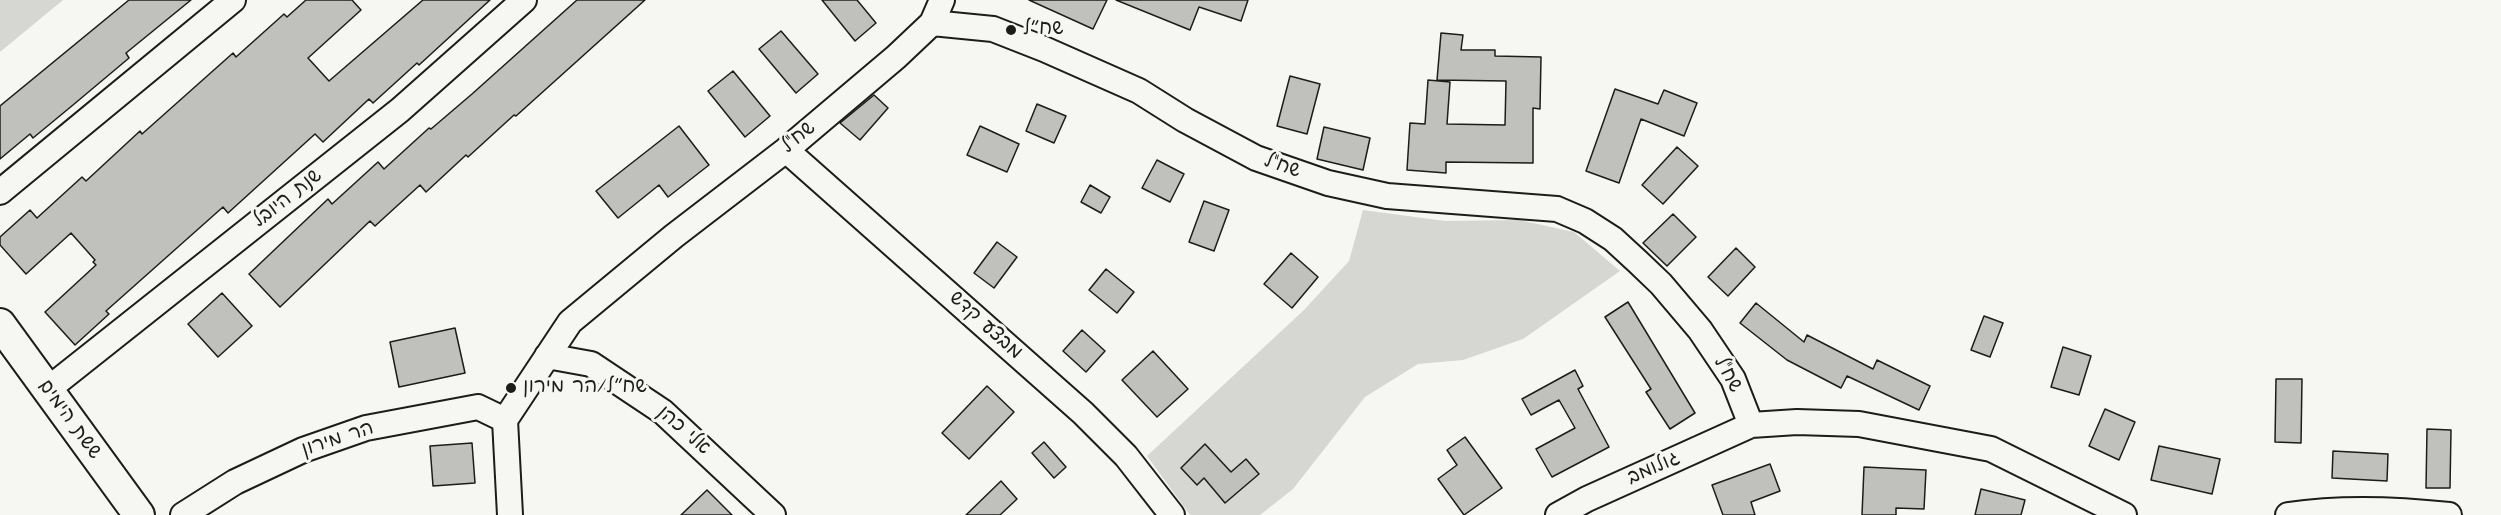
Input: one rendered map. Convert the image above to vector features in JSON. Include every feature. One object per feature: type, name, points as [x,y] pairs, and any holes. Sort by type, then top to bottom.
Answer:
[{"type":"street","points":[[0,192],[232,0]]},
{"type":"street","name":"שנת היובל","points":[[47,390],[400,110],[524,0]]},
{"type":"street","points":[[932,23],[942,0]]},
{"type":"street","name":"שח\"ל","points":[[505,420],[570,321],[674,236],[786,150],[896,57],[932,23],[993,29],[1139,91],[1185,120],[1256,158],[1328,183],[1387,196],[1557,209],[1585,221],[1613,239],[1638,262],[1661,284],[1700,330],[1733,379],[1751,425]]},
{"type":"street","name":"מבצע קדש","points":[[786,150],[1083,413],[1126,456],[1172,515]]},
{"type":"street","name":"ששת הימים","points":[[0,324],[139,515]]},
{"type":"street","name":"אלי כהן","points":[[547,356],[591,364],[663,412],[773,515]]},
{"type":"street","name":"הר מירון","points":[[183,515],[235,482],[274,463],[303,450],[366,428],[478,407],[505,420]]},
{"type":"street","points":[[505,420],[510,515]]},
{"type":"street","points":[[1751,425],[1797,422],[1859,424],[1991,449],[2124,515]]},
{"type":"street","name":"גולומב","points":[[1558,515],[1751,425]]},
{"type":"street","points":[[2288,515],[2327,509],[2398,510],[2449,515]]},
{"type":"shaded area","points":[[0,0],[63,0],[0,52]]},
{"type":"shaded area","points":[[1363,210],[1445,221],[1519,220],[1574,232],[1620,271],[1523,339],[1463,360],[1418,364],[1365,397],[1293,489],[1260,515],[1190,515],[1147,456],[1304,310],[1349,261]]},
{"type":"building","points":[[129,0],[191,0],[126,53],[129,58],[73,105],[33,138],[30,134],[0,159],[0,106]]},
{"type":"building","points":[[306,0],[352,0],[361,10],[308,58],[329,81],[423,0],[490,0],[419,65],[417,63],[373,103],[369,99],[323,142],[315,134],[228,213],[223,207],[106,311],[109,314],[75,345],[45,312],[96,265],[93,262],[95,260],[71,233],[26,274],[0,245],[0,237],[30,210],[37,218],[82,177],[86,181],[140,131],[142,134],[233,53],[236,57],[284,14],[287,17]]},
{"type":"building","points":[[577,0],[645,0],[516,116],[514,115],[468,157],[466,155],[426,192],[420,185],[375,226],[370,221],[280,307],[249,274],[328,199],[332,204],[378,162],[384,169]]},
{"type":"building","points":[[822,0],[857,0],[876,23],[855,41]]},
{"type":"building","points":[[1029,0],[1107,0],[1093,29]]},
{"type":"building","points":[[1116,0],[1248,0],[1241,21],[1199,7],[1190,30]]},
{"type":"building","points":[[781,31],[818,74],[796,93],[759,49]]},
{"type":"building","points":[[1441,33],[1463,35],[1461,50],[1495,50],[1495,56],[1541,57],[1540,109],[1533,108],[1533,163],[1446,162],[1446,173],[1407,170],[1410,123],[1425,124],[1428,80],[1450,82],[1447,124],[1505,125],[1506,81],[1437,80]]},
{"type":"building","points":[[733,71],[770,116],[745,137],[708,91]]},
{"type":"building","points":[[1290,76],[1320,84],[1307,134],[1277,126]]},
{"type":"building","points":[[1615,89],[1658,104],[1664,90],[1697,103],[1684,136],[1641,119],[1619,183],[1586,171]]},
{"type":"building","points":[[874,95],[888,108],[860,140],[840,123]]},
{"type":"building","points":[[1037,104],[1066,116],[1054,143],[1026,131]]},
{"type":"building","points":[[679,126],[709,165],[668,197],[659,185],[618,218],[596,191]]},
{"type":"building","points":[[980,126],[1019,144],[1007,172],[967,155]]},
{"type":"building","points":[[1324,127],[1370,138],[1363,170],[1317,159]]},
{"type":"building","points":[[1677,147],[1698,166],[1663,204],[1642,185]]},
{"type":"building","points":[[1157,160],[1184,174],[1170,202],[1142,188]]},
{"type":"building","points":[[1090,185],[1110,197],[1101,213],[1081,202]]},
{"type":"building","points":[[1204,201],[1229,210],[1214,251],[1189,242]]},
{"type":"building","points":[[1673,214],[1696,237],[1667,266],[1643,243]]},
{"type":"building","points":[[997,242],[1017,257],[994,288],[974,273]]},
{"type":"building","points":[[1736,248],[1755,267],[1728,296],[1708,277]]},
{"type":"building","points":[[1291,253],[1318,277],[1292,308],[1264,284]]},
{"type":"building","points":[[1106,269],[1134,292],[1117,313],[1089,290]]},
{"type":"building","points":[[222,293],[252,326],[218,357],[188,324]]},
{"type":"building","points":[[1628,302],[1695,413],[1670,429],[1646,392],[1651,389],[1605,317]]},
{"type":"building","points":[[1756,303],[1804,342],[1807,335],[1873,369],[1877,360],[1930,386],[1919,410],[1847,376],[1841,388],[1787,360],[1740,323]]},
{"type":"building","points":[[1984,316],[2003,323],[1990,357],[1971,350]]},
{"type":"building","points":[[455,328],[465,373],[399,387],[390,342]]},
{"type":"building","points":[[1082,330],[1105,351],[1086,372],[1063,351]]},
{"type":"building","points":[[2063,347],[2091,356],[2079,395],[2051,387]]},
{"type":"building","points":[[1153,351],[1188,389],[1157,417],[1122,380]]},
{"type":"building","points":[[1575,370],[1583,386],[1578,389],[1609,447],[1552,477],[1536,449],[1575,428],[1559,400],[1531,415],[1522,399]]},
{"type":"building","points":[[2276,379],[2302,379],[2301,443],[2275,442]]},
{"type":"building","points":[[987,386],[1014,412],[969,459],[942,433]]},
{"type":"building","points":[[2105,409],[2135,422],[2119,460],[2089,446]]},
{"type":"building","points":[[2427,429],[2451,430],[2450,488],[2426,488]]},
{"type":"building","points":[[1465,437],[1502,488],[1464,515],[1438,479],[1457,465],[1447,450]]},
{"type":"building","points":[[1044,442],[1066,467],[1054,478],[1032,453]]},
{"type":"building","points":[[472,443],[475,483],[433,486],[430,446]]},
{"type":"building","points":[[1205,444],[1231,472],[1246,459],[1259,474],[1225,503],[1204,478],[1197,485],[1181,468]]},
{"type":"building","points":[[2159,446],[2220,459],[2212,494],[2151,480]]},
{"type":"building","points":[[2333,451],[2388,454],[2387,481],[2332,478]]},
{"type":"building","points":[[1770,464],[1780,491],[1751,502],[1755,515],[1723,515],[1712,485]]},
{"type":"building","points":[[1864,467],[1926,470],[1924,509],[1896,508],[1896,515],[1862,515]]},
{"type":"building","points":[[1001,481],[1017,499],[1000,515],[966,515]]},
{"type":"building","points":[[1981,489],[2025,500],[2021,515],[1975,515]]},
{"type":"building","points":[[707,490],[732,515],[681,515]]},
{"type":"place","name":"שח״ל","points":[[1011,30]]},
{"type":"place","name":"שח״ל/הר מירון","points":[[511,388]]}]
